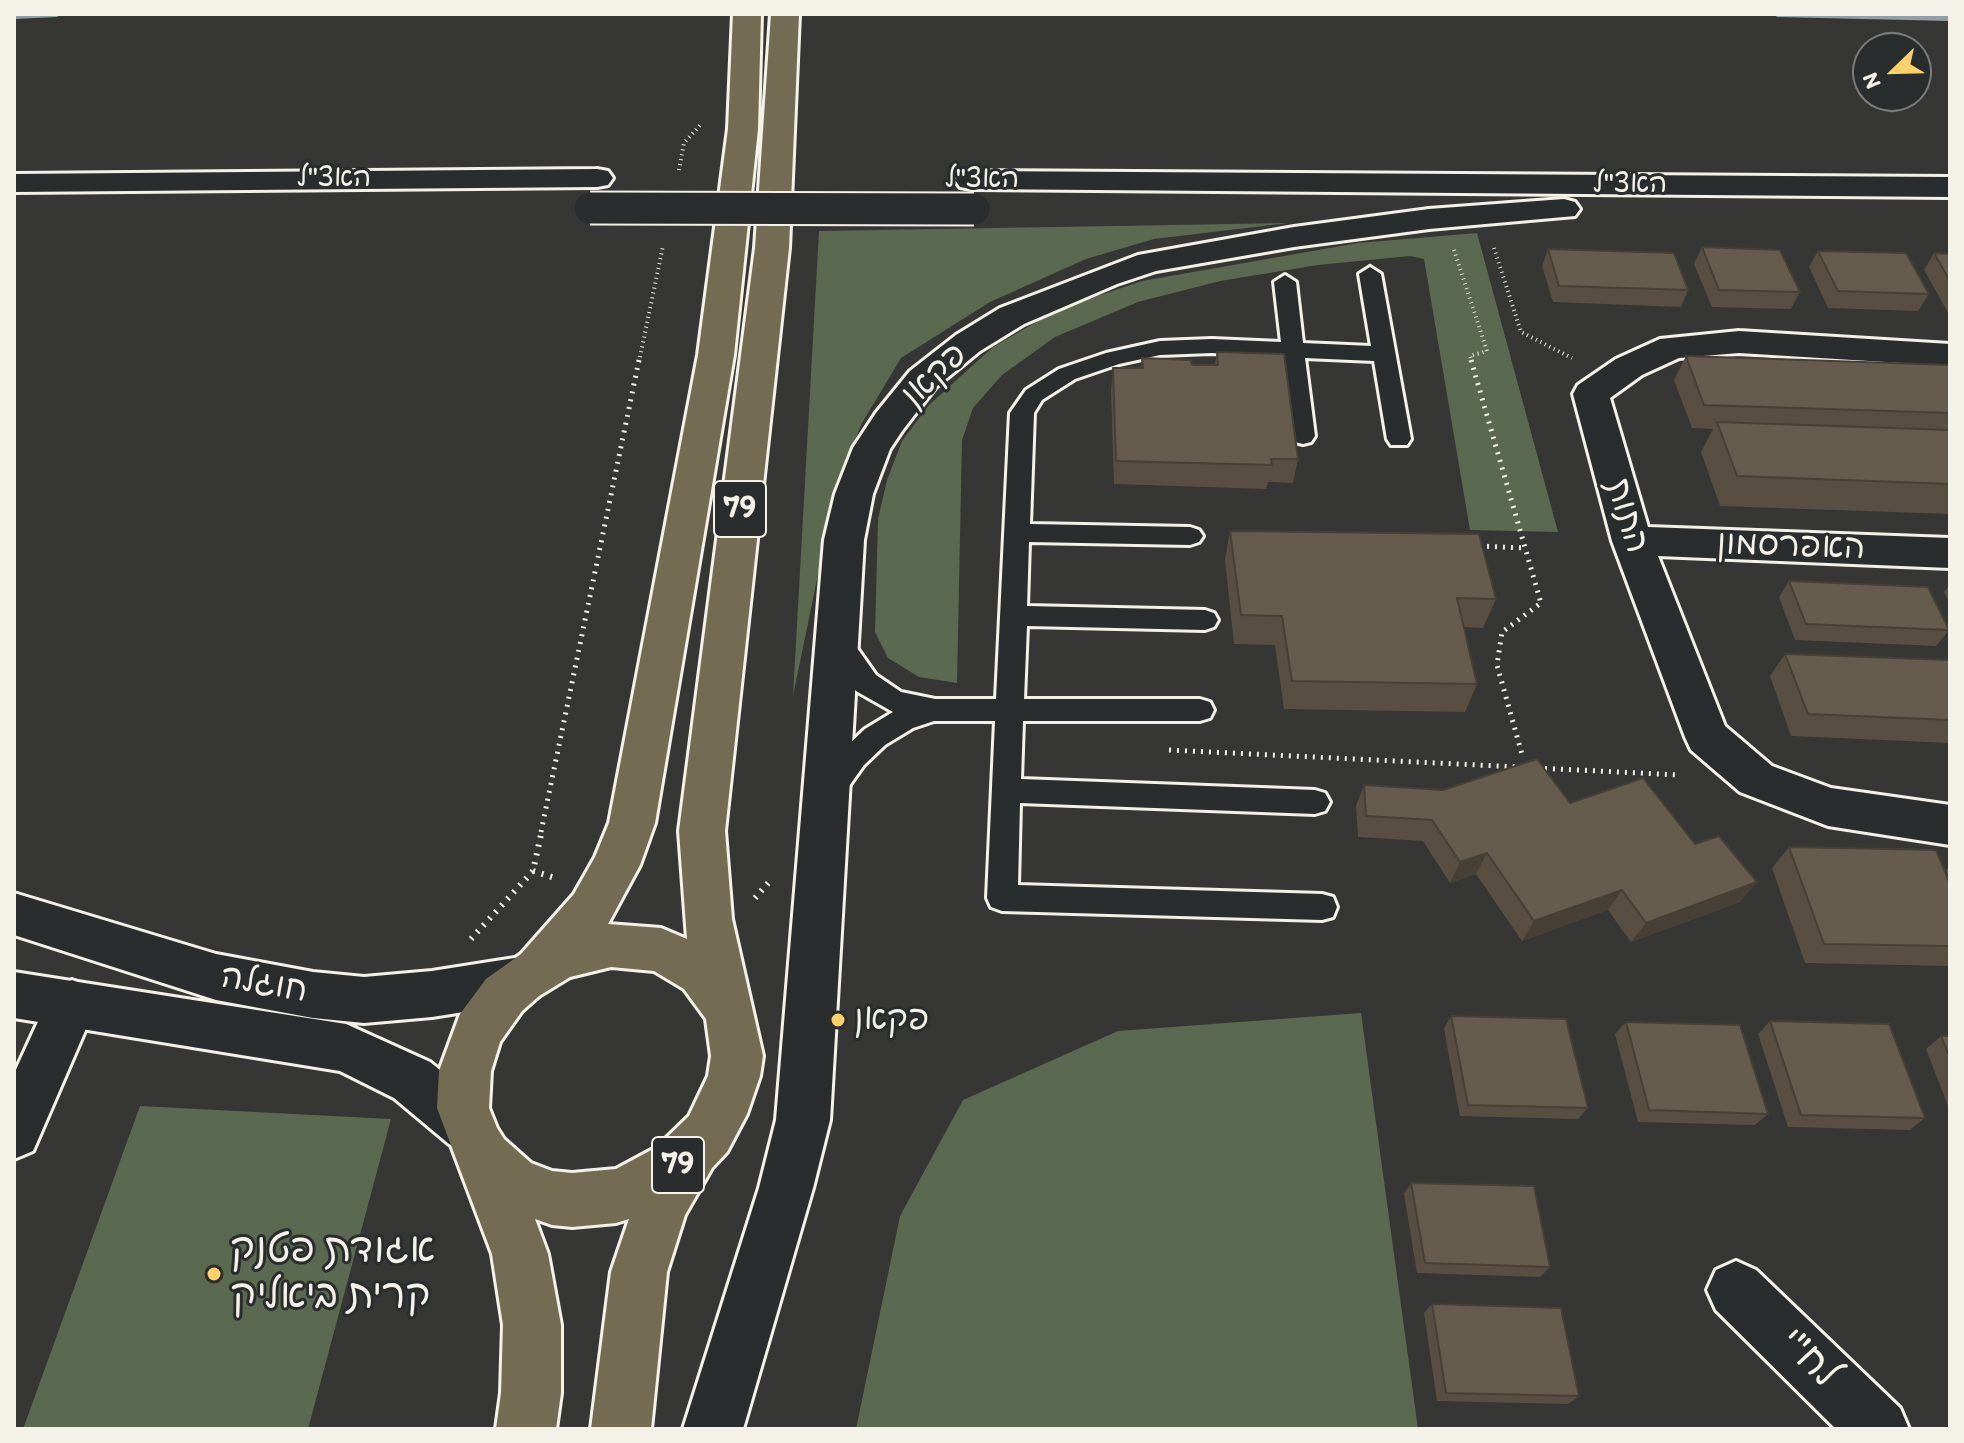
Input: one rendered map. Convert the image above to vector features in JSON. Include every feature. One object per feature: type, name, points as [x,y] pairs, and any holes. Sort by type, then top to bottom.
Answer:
[{"type":"highway","name":"79","points":[[526,1429],[531,1393],[532,1325],[520,1254],[477,1142],[462,1089],[470,1052],[490,1013],[591,909],[616,865],[632,823],[716,355],[730,256],[743,107],[747,14]]},
{"type":"highway","name":"79","points":[[621,1429],[639,1272],[662,1202],[720,1115],[734,1076],[735,1037],[724,1002],[708,919],[702,831],[772,248],[785,14]]},
{"type":"highway","name":"79","points":[[531,974],[593,947],[644,947],[676,956],[702,973],[724,1002]]},
{"type":"highway","name":"79","points":[[477,1142],[514,1184],[552,1198],[572,1200],[616,1196],[637,1189],[693,1152]]},
{"type":"street","name":"האצ\"ל","points":[[14,183],[650,182],[972,194],[1564,209],[1950,214]]},
{"type":"street","name":"האצ\"ל","points":[[14,210],[650,182],[972,194],[1950,187]]},
{"type":"street","name":"פקאן","points":[[713,1429],[786,1188],[803,1120],[844,540],[854,494],[872,448],[923,379],[968,343],[1012,316],[1105,277],[1150,262],[1294,237],[1464,216],[1564,209]]},
{"type":"street","points":[[1612,378],[1673,347],[1739,342],[1950,355]]},
{"type":"street","name":"התות","points":[[1612,378],[1591,394],[1632,541],[1707,737],[1756,779],[1828,807],[1950,825]]},
{"type":"street","name":"האפרסמון","points":[[1632,541],[1950,553]]},
{"type":"street","name":"חוגלה","points":[[14,914],[155,960],[270,989],[364,1000],[432,994],[531,974]]},
{"type":"street","name":"חוגלה","points":[[14,995],[346,1048],[412,1080],[477,1142]]},
{"type":"street","points":[[14,1133],[72,1003]]},
{"type":"street","name":"לח\"י","points":[[1736,1290],[1879,1429]]},
{"type":"lane","points":[[1370,274],[1399,439]]},
{"type":"lane","points":[[1285,282],[1303,436]]},
{"type":"lane","points":[[1322,907],[1002,898],[1022,413],[1034,395],[1067,374],[1114,358],[1160,348],[1212,346],[1384,354]]},
{"type":"lane","points":[[1017,533],[1190,536]]},
{"type":"lane","points":[[1013,616],[1205,620]]},
{"type":"lane","points":[[836,638],[866,683],[894,702],[935,710],[1200,710]]},
{"type":"lane","points":[[825,797],[854,757],[875,737],[903,720],[935,710]]},
{"type":"lane","points":[[1007,791],[1315,802]]},
{"type":"path","points":[[650,182],[695,128],[713,115],[743,107]]},
{"type":"path","points":[[1464,216],[1521,332],[1612,378]]},
{"type":"path","points":[[1464,216],[1487,351],[1470,356],[1541,603],[1502,632],[1497,665],[1523,758]]},
{"type":"path","points":[[432,994],[462,948],[496,915],[533,871],[665,236]]},
{"type":"path","points":[[1477,546],[1525,548]]},
{"type":"path","points":[[1168,750],[1756,779]]},
{"type":"green space","points":[[1288,223],[1154,239],[1086,259],[990,302],[901,358],[862,423],[837,482],[793,696],[819,231]]},
{"type":"green space","points":[[1477,233],[1558,532],[1470,530],[1424,259],[1410,256],[1318,265],[1220,281],[1138,302],[1055,337],[1002,375],[973,408],[962,440],[957,683],[919,677],[888,658],[875,632],[878,519],[887,480],[902,441],[929,405],[993,347],[1059,309],[1142,281],[1358,243]]},
{"type":"green space","points":[[1361,1013],[1418,1429],[856,1429],[900,1216],[963,1100],[1118,1031]]},
{"type":"green space","name":"אגודת פטנק קרית ביאליק","points":[[140,1106],[391,1119],[308,1429],[23,1429]]},
{"type":"building","points":[[1702,247],[1780,250],[1800,292],[1719,290]]},
{"type":"building","points":[[1548,249],[1674,253],[1688,290],[1559,286]]},
{"type":"building","points":[[1818,251],[1906,253],[1929,294],[1838,291]]},
{"type":"building","points":[[1934,253],[1950,254],[1950,281]]},
{"type":"building","points":[[1217,352],[1284,354],[1298,459],[1271,459],[1272,465],[1116,461],[1113,368],[1143,368],[1142,358],[1191,360],[1192,365],[1218,365]]},
{"type":"building","points":[[1686,356],[1950,365],[1950,413],[1704,405]]},
{"type":"building","points":[[1717,422],[1950,430],[1950,484],[1737,476]]},
{"type":"building","points":[[1230,531],[1479,534],[1496,599],[1457,598],[1477,684],[1292,681],[1282,616],[1241,615]]},
{"type":"building","points":[[1789,581],[1928,587],[1949,630],[1806,624]]},
{"type":"building","points":[[1785,654],[1950,660],[1950,720],[1808,714]]},
{"type":"building","points":[[1537,759],[1570,803],[1643,778],[1695,844],[1719,836],[1757,882],[1646,923],[1622,890],[1534,921],[1487,853],[1460,862],[1432,820],[1366,816],[1364,785],[1443,790]]},
{"type":"building","points":[[1789,847],[1936,850],[1950,884],[1950,946],[1824,944]]},
{"type":"building","points":[[1451,1016],[1566,1019],[1588,1108],[1468,1105]]},
{"type":"building","points":[[1770,1021],[1889,1024],[1925,1118],[1801,1115]]},
{"type":"building","points":[[1626,1022],[1740,1025],[1768,1114],[1649,1110]]},
{"type":"building","points":[[1941,1036],[1950,1036],[1950,1058]]},
{"type":"building","points":[[1411,1183],[1534,1186],[1550,1267],[1425,1263]]},
{"type":"building","points":[[1432,1304],[1561,1308],[1579,1396],[1446,1393]]},
{"type":"waterway","points":[[14,16],[57,14]]},
{"type":"waterway","points":[[1777,14],[1950,18]]},
{"type":"place","name":"פקאן","points":[[838,1020]]},
{"type":"place","name":"אגודת פטנק קרית ביאליק","points":[[214,1274]]}]
